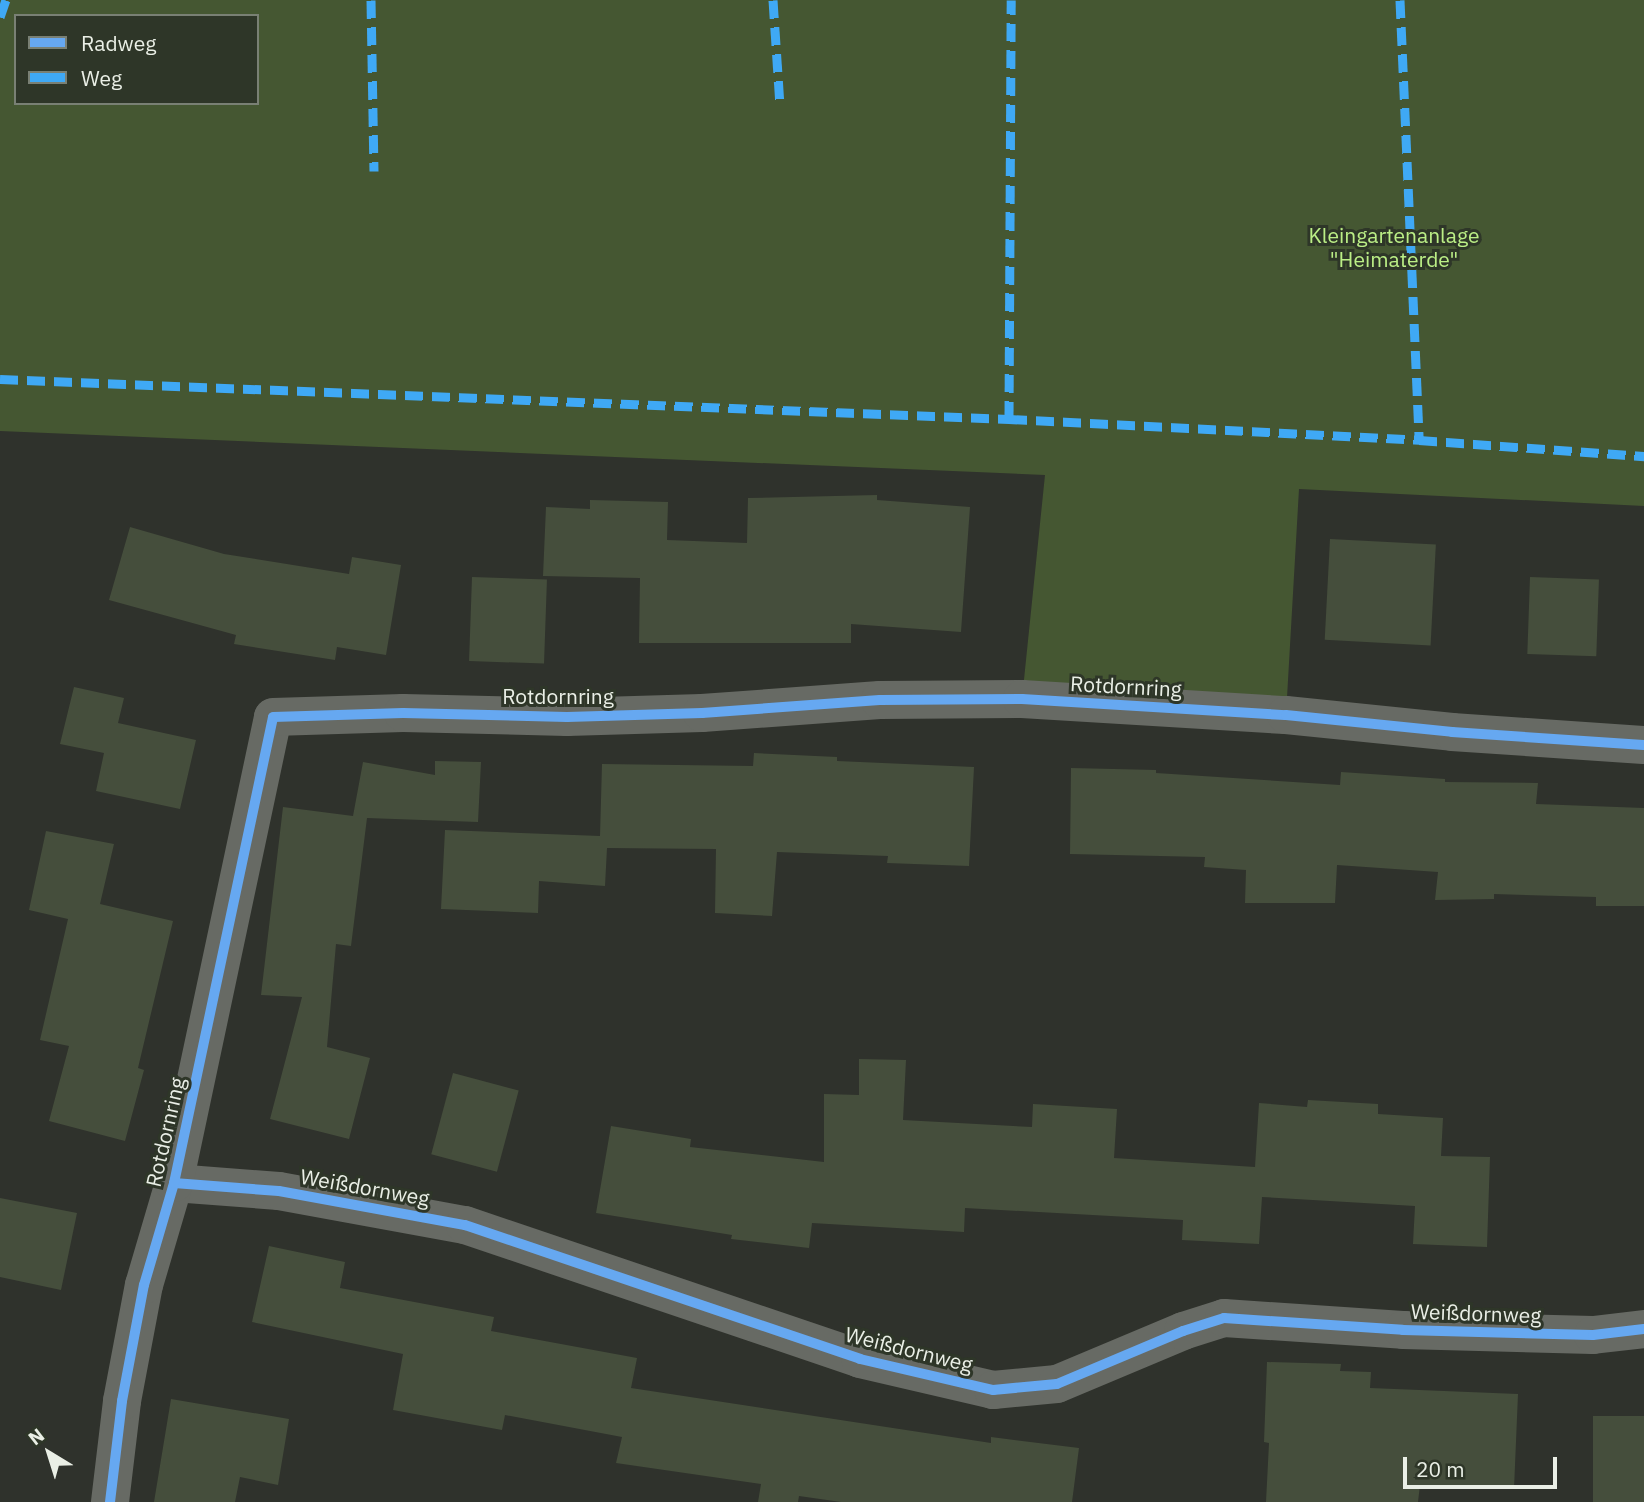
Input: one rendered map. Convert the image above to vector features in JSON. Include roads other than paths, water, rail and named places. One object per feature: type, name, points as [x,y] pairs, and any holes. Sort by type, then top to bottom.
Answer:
[{"type":"street","name":"Rotdornring","points":[[110,1502],[122,1401],[144,1285],[174,1183],[273,717],[404,713],[567,717],[702,713],[880,700],[1022,699],[1286,715],[1452,732],[1644,746]]},
{"type":"street","name":"Weißdornweg","points":[[174,1183],[279,1191],[466,1225],[860,1359],[993,1391],[1057,1384],[1183,1331],[1224,1318],[1403,1330],[1552,1334],[1593,1335],[1644,1329]]},
{"type":"park label","name":"Kleingartenanlage \"Heimaterde\"","points":[[1394,247]]}]
